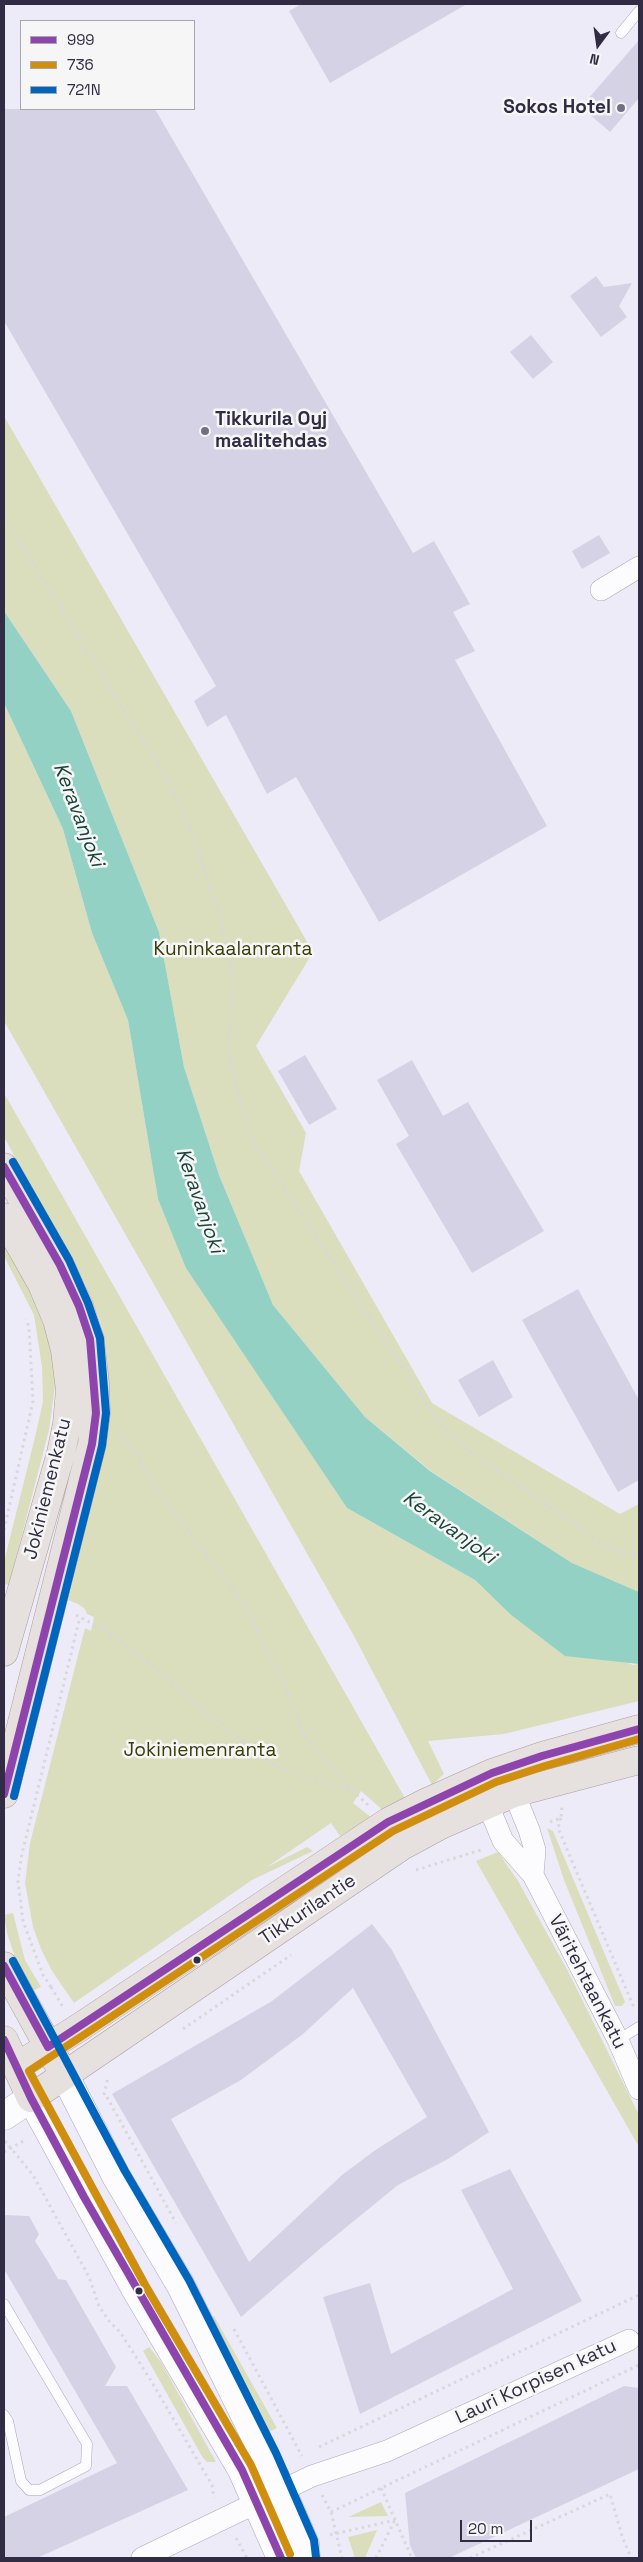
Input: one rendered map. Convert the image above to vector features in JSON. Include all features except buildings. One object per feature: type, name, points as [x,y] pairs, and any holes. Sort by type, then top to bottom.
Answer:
[{"type":"main road","name":"Jokiniemenkatu","points":[[4,1167],[60,1266],[79,1306],[90,1340],[96,1384],[96,1412],[92,1444],[4,1794]]},
{"type":"main road","name":"Jokiniemenkatu","points":[[4,1217],[42,1284],[58,1320],[65,1350],[70,1390],[67,1424],[61,1453],[4,1652]]},
{"type":"main road","name":"Tikkurilantie","points":[[10,2070],[48,2047],[388,1822],[492,1773],[542,1756],[639,1728]]},
{"type":"main road","name":"Tikkurilantie","points":[[4,2116],[402,1846],[441,1825],[514,1793],[639,1760]]},
{"type":"main road","points":[[4,1966],[65,2076],[116,2176],[180,2284],[282,2490],[305,2544],[306,2558]]},
{"type":"main road","points":[[4,2040],[10,2070],[31,2098],[136,2290],[242,2470],[281,2558]]},
{"type":"street","points":[[601,590],[639,566]]},
{"type":"street","name":"Väritehtaankatu","points":[[492,1773],[514,1793],[534,1850],[533,1875]]},
{"type":"street","name":"Väritehtaankatu","points":[[492,1773],[488,1805],[503,1841],[533,1875],[618,2040],[639,2089]]},
{"type":"street","name":"Lauri Korpisen katu","points":[[142,2558],[312,2476],[387,2451],[629,2340]]},
{"type":"lane","points":[[621,33],[639,11]]},
{"type":"lane","points":[[618,2040],[639,2027]]},
{"type":"lane","points":[[4,2304],[88,2444],[86,2466],[40,2490],[29,2490],[20,2481],[8,2421],[4,2415]]},
{"type":"path","points":[[4,516],[162,771],[180,804],[195,841],[221,920],[233,976],[233,1004],[228,1042],[237,1089],[253,1141],[429,1407],[450,1434],[472,1452],[604,1545],[623,1552],[639,1554]]},
{"type":"path","points":[[4,1530],[33,1401],[29,1327],[24,1313]]},
{"type":"path","points":[[118,1434],[137,1454],[156,1489],[242,1600],[288,1692],[302,1734],[350,1789],[373,1809]]},
{"type":"path","points":[[51,1987],[44,1975],[24,1921],[18,1882],[21,1858],[80,1617],[106,1631],[146,1660],[263,1760],[292,1773],[350,1789]]},
{"type":"path","points":[[561,1818],[558,1828],[636,2013]]},
{"type":"path","points":[[175,2034],[299,1950]]},
{"type":"path","points":[[83,2112],[105,2094],[108,2077],[116,2072]]},
{"type":"path","points":[[4,2152],[48,2130]]},
{"type":"path","points":[[10,2148],[33,2176],[89,2277],[99,2306],[120,2332],[150,2379],[212,2485],[213,2496],[247,2558]]},
{"type":"path","points":[[302,2456],[639,2295]]},
{"type":"path","points":[[331,2512],[639,2365]]},
{"type":"path","points":[[381,2488],[412,2558]]},
{"type":"path","points":[[470,2558],[610,2494],[631,2558]]},
{"type":"path","points":[[342,2558],[336,2532],[395,2520]]},
{"type":"path","points":[[376,2558],[395,2520]]},
{"type":"green space","name":"Kuninkaalanranta","points":[[4,416],[313,952],[256,1046],[306,1133],[299,1171],[432,1403],[620,1514],[639,1504],[639,1592],[572,1563],[431,1471],[365,1417],[273,1305],[219,1175],[184,1067],[159,932],[71,711],[4,611]]},
{"type":"green space","points":[[4,703],[63,829],[92,933],[128,1020],[158,1199],[187,1268],[347,1508],[475,1580],[510,1614],[633,1665],[639,1664],[639,1701],[504,1734],[428,1741],[444,1774],[432,1785],[354,1636],[4,1021]]},
{"type":"green space","name":"Jokiniemenranta","points":[[4,1093],[406,1800],[386,1813],[361,1791],[353,1803],[372,1818],[340,1836],[331,1823],[267,1867],[307,1847],[313,1851],[252,1880],[74,2003],[52,1971],[41,1949],[33,1927],[25,1883],[30,1843],[85,1628],[91,1631],[94,1617],[87,1614],[85,1609],[78,1604],[68,1600],[106,1447],[110,1403],[106,1346],[101,1323],[85,1283],[4,1137]]},
{"type":"green space","points":[[4,1234],[23,1267],[54,1349],[55,1386],[49,1430],[9,1585],[4,1584],[4,1562],[43,1401],[42,1367],[34,1315],[4,1256]]},
{"type":"green space","points":[[547,1828],[553,1831],[625,2002],[622,2006],[615,2006],[564,1880]]},
{"type":"green space","points":[[498,1852],[518,1881],[569,1973],[639,2115],[639,2147],[476,1861]]},
{"type":"green space","points":[[13,1913],[25,1960],[41,1987],[32,1991],[15,1957],[7,1933],[4,1915]]},
{"type":"green space","points":[[214,2316],[277,2428],[269,2432],[207,2319]]},
{"type":"green space","points":[[149,2347],[161,2362],[216,2462],[207,2462],[203,2458],[143,2351]]},
{"type":"green space","points":[[381,2502],[388,2516],[348,2517]]},
{"type":"green space","points":[[377,2530],[365,2558],[355,2558],[348,2537]]},
{"type":"water","name":"Keravanjoki","points":[[4,611],[71,711],[159,932],[184,1067],[219,1175],[273,1305],[365,1417],[430,1471],[572,1563],[639,1592],[639,1664],[565,1656],[510,1614],[475,1580],[347,1508],[186,1268],[158,1199],[128,1020],[92,933],[63,829],[4,703]]},
{"type":"transit line","name":"721N","points":[[13,1162],[69,1260],[88,1303],[100,1338],[106,1413],[102,1446],[14,1796]]},
{"type":"transit line","name":"999","points":[[4,1167],[60,1265],[79,1306],[90,1339],[96,1413],[92,1444],[4,1794]]},
{"type":"transit line","name":"999","points":[[4,1966],[48,2047],[388,1822],[492,1773],[542,1756],[639,1729]]},
{"type":"transit line","name":"736","points":[[290,2554],[251,2465],[145,2285],[29,2071],[393,1831],[496,1782],[639,1739]]},
{"type":"transit line","name":"721N","points":[[13,1961],[125,2171],[189,2280],[276,2453],[314,2540],[316,2557]]},
{"type":"transit line","name":"999","points":[[4,2040],[31,2098],[84,2197],[242,2470],[281,2558]]},
{"type":"place","name":"Sokos Hotel","points":[[621,108]]},
{"type":"place","name":"Tikkurila Oyj maalitehdas","points":[[205,431]]}]
